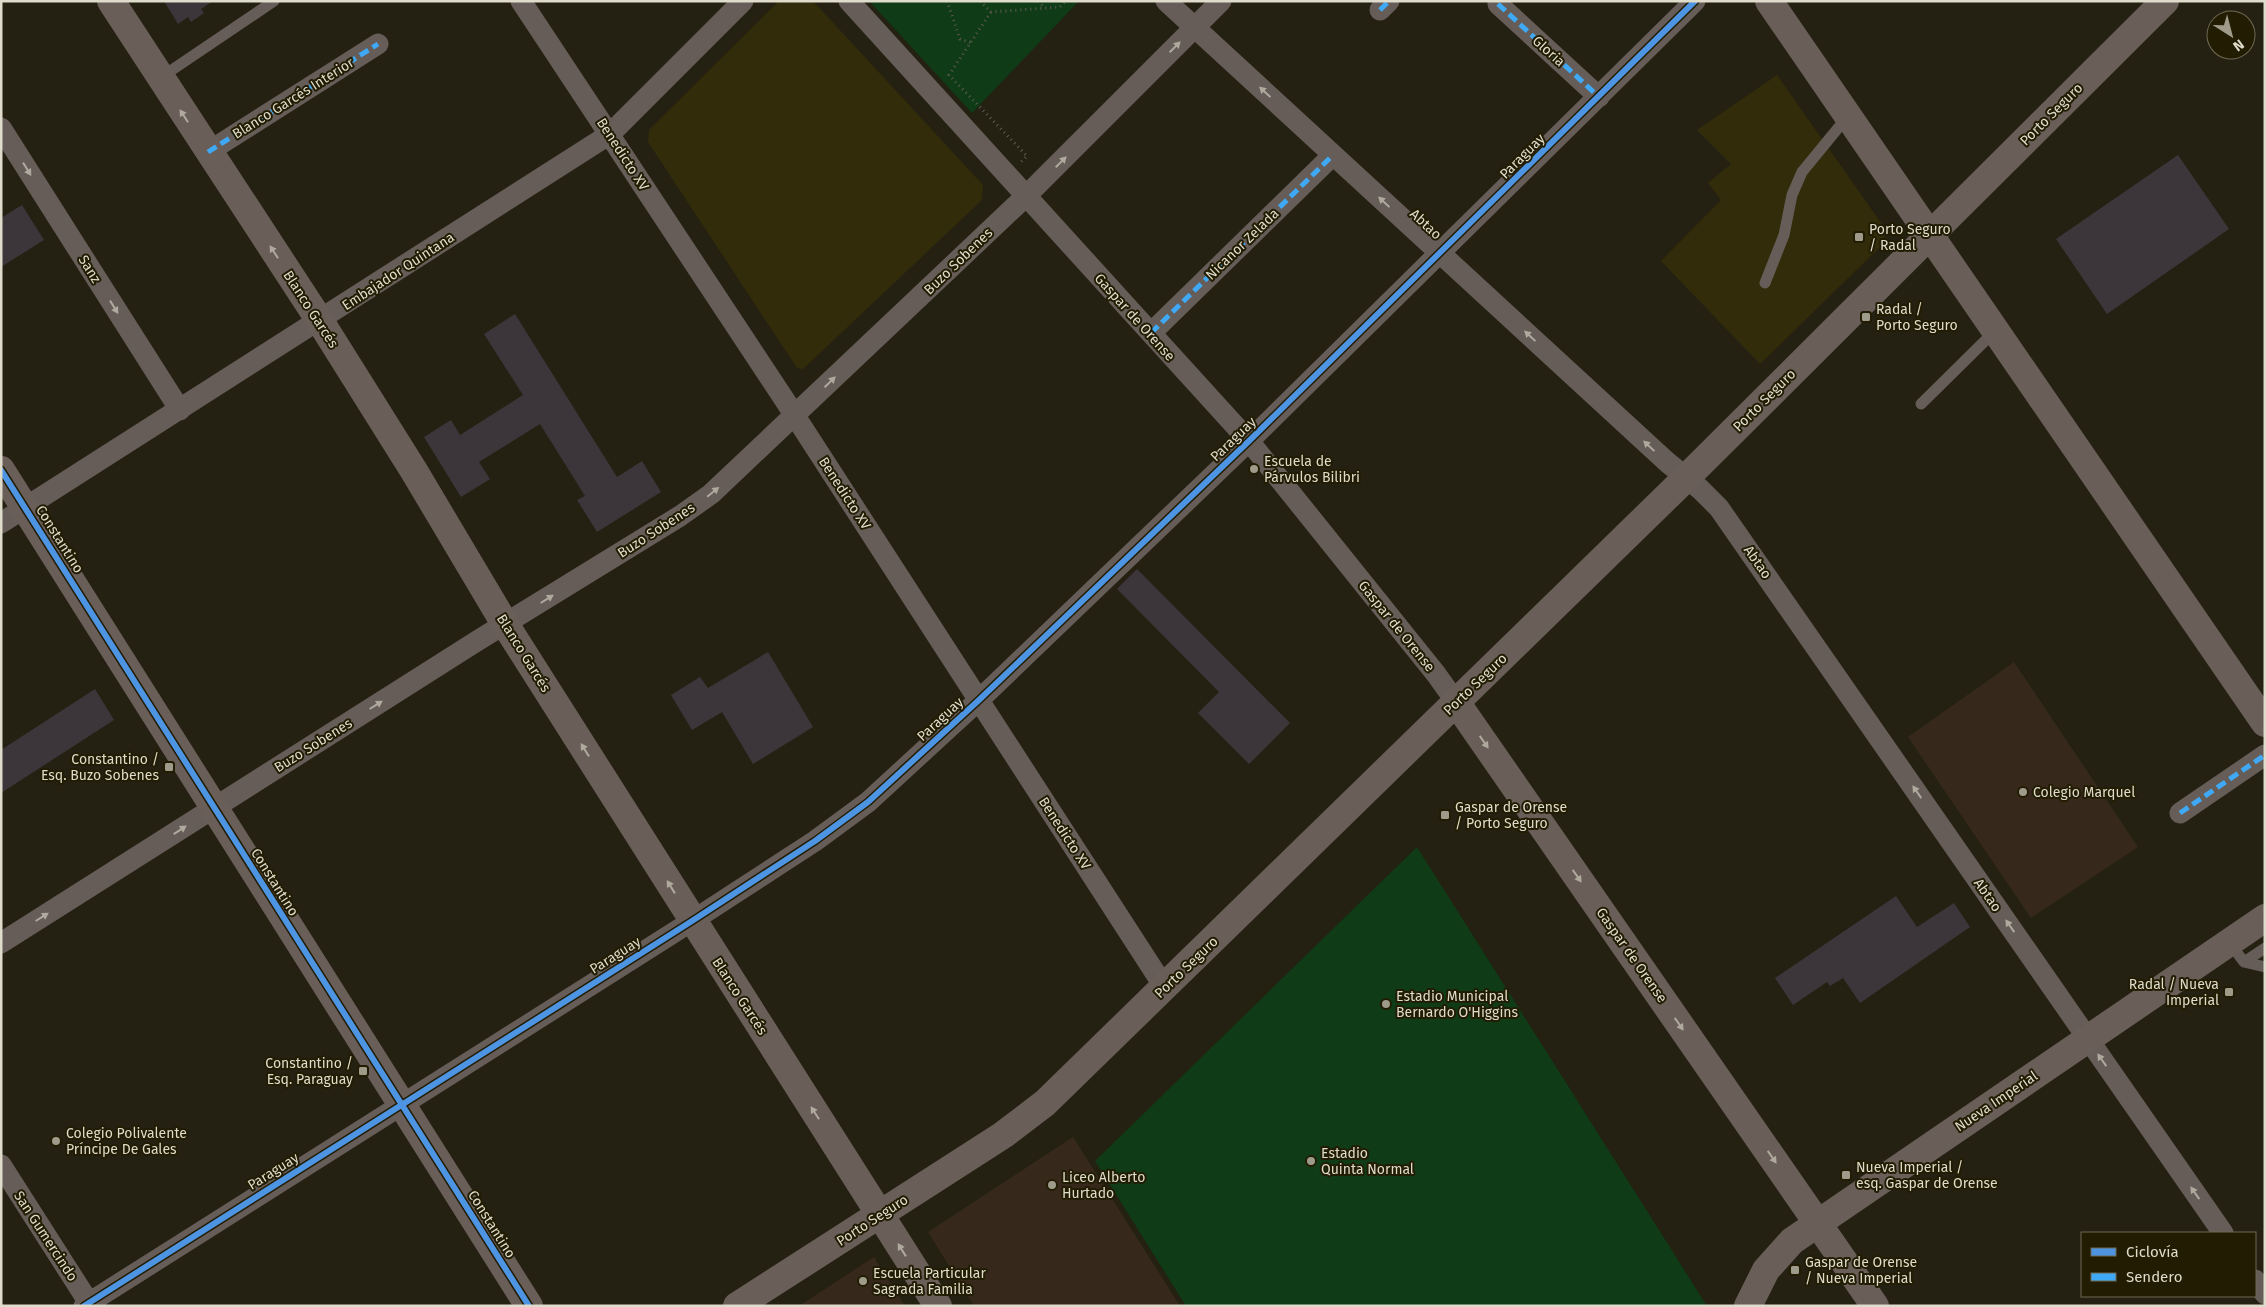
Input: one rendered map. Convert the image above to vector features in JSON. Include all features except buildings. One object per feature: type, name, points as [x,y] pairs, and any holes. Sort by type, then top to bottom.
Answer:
[{"type":"street","name":"Blanco Garcés","points":[[111,1],[320,321],[414,471],[505,624],[938,1306]]},
{"type":"street","name":"Benedicto XV","points":[[521,1],[795,416],[1164,988]]},
{"type":"street","name":"Embajador Quintana","points":[[1,523],[610,134],[743,1]]},
{"type":"street","name":"Gaspar de Orense","points":[[849,1],[1249,441],[1436,674],[1875,1306]]},
{"type":"street","name":"Abtao","points":[[1166,1],[1440,254],[1709,497],[1733,527],[2222,1232]]},
{"type":"street","name":"Buzo Sobenes","points":[[1,943],[696,505],[725,482],[1026,196],[1221,1]]},
{"type":"street","name":"Paraguay","points":[[88,1305],[692,921],[842,823],[890,783],[979,700],[1249,441],[1695,1]]},
{"type":"street","points":[[1770,1],[2265,723]]},
{"type":"street","name":"Porto Seguro","points":[[737,1306],[1003,1135],[1033,1113],[1164,988],[1686,478],[2165,1]]},
{"type":"street","name":"Gloria","points":[[1498,4],[1599,97]]},
{"type":"street","name":"Blanco Garcés Interior","points":[[208,152],[378,44]]},
{"type":"street","name":"Sanz","points":[[1,128],[180,410]]},
{"type":"street","name":"Nicanor Zelada","points":[[1150,333],[1333,155]]},
{"type":"street","name":"Constantino","points":[[1,470],[529,1306]]},
{"type":"street","points":[[2180,813],[2265,754]]},
{"type":"street","name":"Nueva Imperial","points":[[1748,1306],[1759,1281],[1773,1261],[1792,1242],[1817,1223],[2088,1038],[2237,952],[2265,918]]},
{"type":"street","name":"San Gumercindo","points":[[1,1165],[88,1305]]},
{"type":"street","points":[[2256,1281],[2265,1294]]},
{"type":"lane","points":[[160,78],[274,1]]},
{"type":"lane","points":[[1765,282],[1784,235],[1792,195],[1802,172],[1848,116]]},
{"type":"lane","points":[[1920,404],[1995,331]]},
{"type":"lane","points":[[2237,952],[2265,948]]},
{"type":"lane","points":[[2237,952],[2265,967]]},
{"type":"path","points":[[947,1],[960,39],[971,43]]},
{"type":"path","points":[[980,1],[991,12],[1060,7],[1065,1]]},
{"type":"path","points":[[1038,1],[1045,8]]},
{"type":"path","points":[[991,12],[949,75],[1027,156],[1007,176]]},
{"type":"shaded area","points":[[779,1],[813,1],[983,185],[982,200],[803,369],[797,368],[648,142],[649,130]]},
{"type":"shaded area","points":[[1777,75],[1886,230],[1882,245],[1760,364],[1661,261],[1721,200],[1708,183],[1731,164],[1697,130]]},
{"type":"shaded area","name":"Colegio Marquel","points":[[2014,662],[2138,847],[2031,918],[1908,737]]},
{"type":"shaded area","name":"Liceo Alberto Hurtado","points":[[1073,1137],[1180,1306],[974,1306],[928,1232]]},
{"type":"shaded area","name":"Escuela Particular Sagrada Familia","points":[[874,1257],[905,1306],[799,1306]]},
{"type":"green space","points":[[869,1],[1079,1],[972,113]]},
{"type":"green space","name":"Estadio Municipal Bernardo O'Higgins","points":[[1417,847],[1707,1306],[1186,1306],[1095,1161]]},
{"type":"marked path","points":[[1380,10],[1389,1]]},
{"type":"marked path","points":[[1498,4],[1599,97]]},
{"type":"marked path","points":[[208,152],[378,44]]},
{"type":"marked path","points":[[1151,333],[1333,155]]},
{"type":"marked path","points":[[2180,813],[2265,755]]},
{"type":"cycle path","points":[[84,1306],[692,921],[815,841],[868,802],[979,700],[1249,441],[1695,1]]},
{"type":"cycle path","points":[[1,470],[529,1306]]},
{"type":"place","name":"Porto Seguro / Radal","points":[[1859,237]]},
{"type":"place","name":"Radal / Porto Seguro","points":[[1866,317]]},
{"type":"place","name":"Escuela de Párvulos Bilibri","points":[[1254,469]]},
{"type":"place","name":"Constantino / Esq. Buzo Sobenes","points":[[169,767]]},
{"type":"place","name":"Colegio Marquel","points":[[2023,792]]},
{"type":"place","name":"Gaspar de Orense / Porto Seguro","points":[[1445,815]]},
{"type":"place","name":"Radal / Nueva Imperial","points":[[2229,992]]},
{"type":"place","name":"Estadio Municipal Bernardo O'Higgins","points":[[1386,1004]]},
{"type":"place","name":"Constantino / Esq. Paraguay","points":[[363,1071]]},
{"type":"place","name":"Colegio Polivalente Príncipe De Gales","points":[[56,1141]]},
{"type":"place","name":"Estadio Quinta Normal","points":[[1311,1161]]},
{"type":"place","name":"Nueva Imperial / esq. Gaspar de Orense","points":[[1846,1175]]},
{"type":"place","name":"Liceo Alberto Hurtado","points":[[1052,1185]]},
{"type":"place","name":"Gaspar de Orense / Nueva Imperial","points":[[1795,1270]]},
{"type":"place","name":"Escuela Particular Sagrada Familia","points":[[863,1281]]}]
